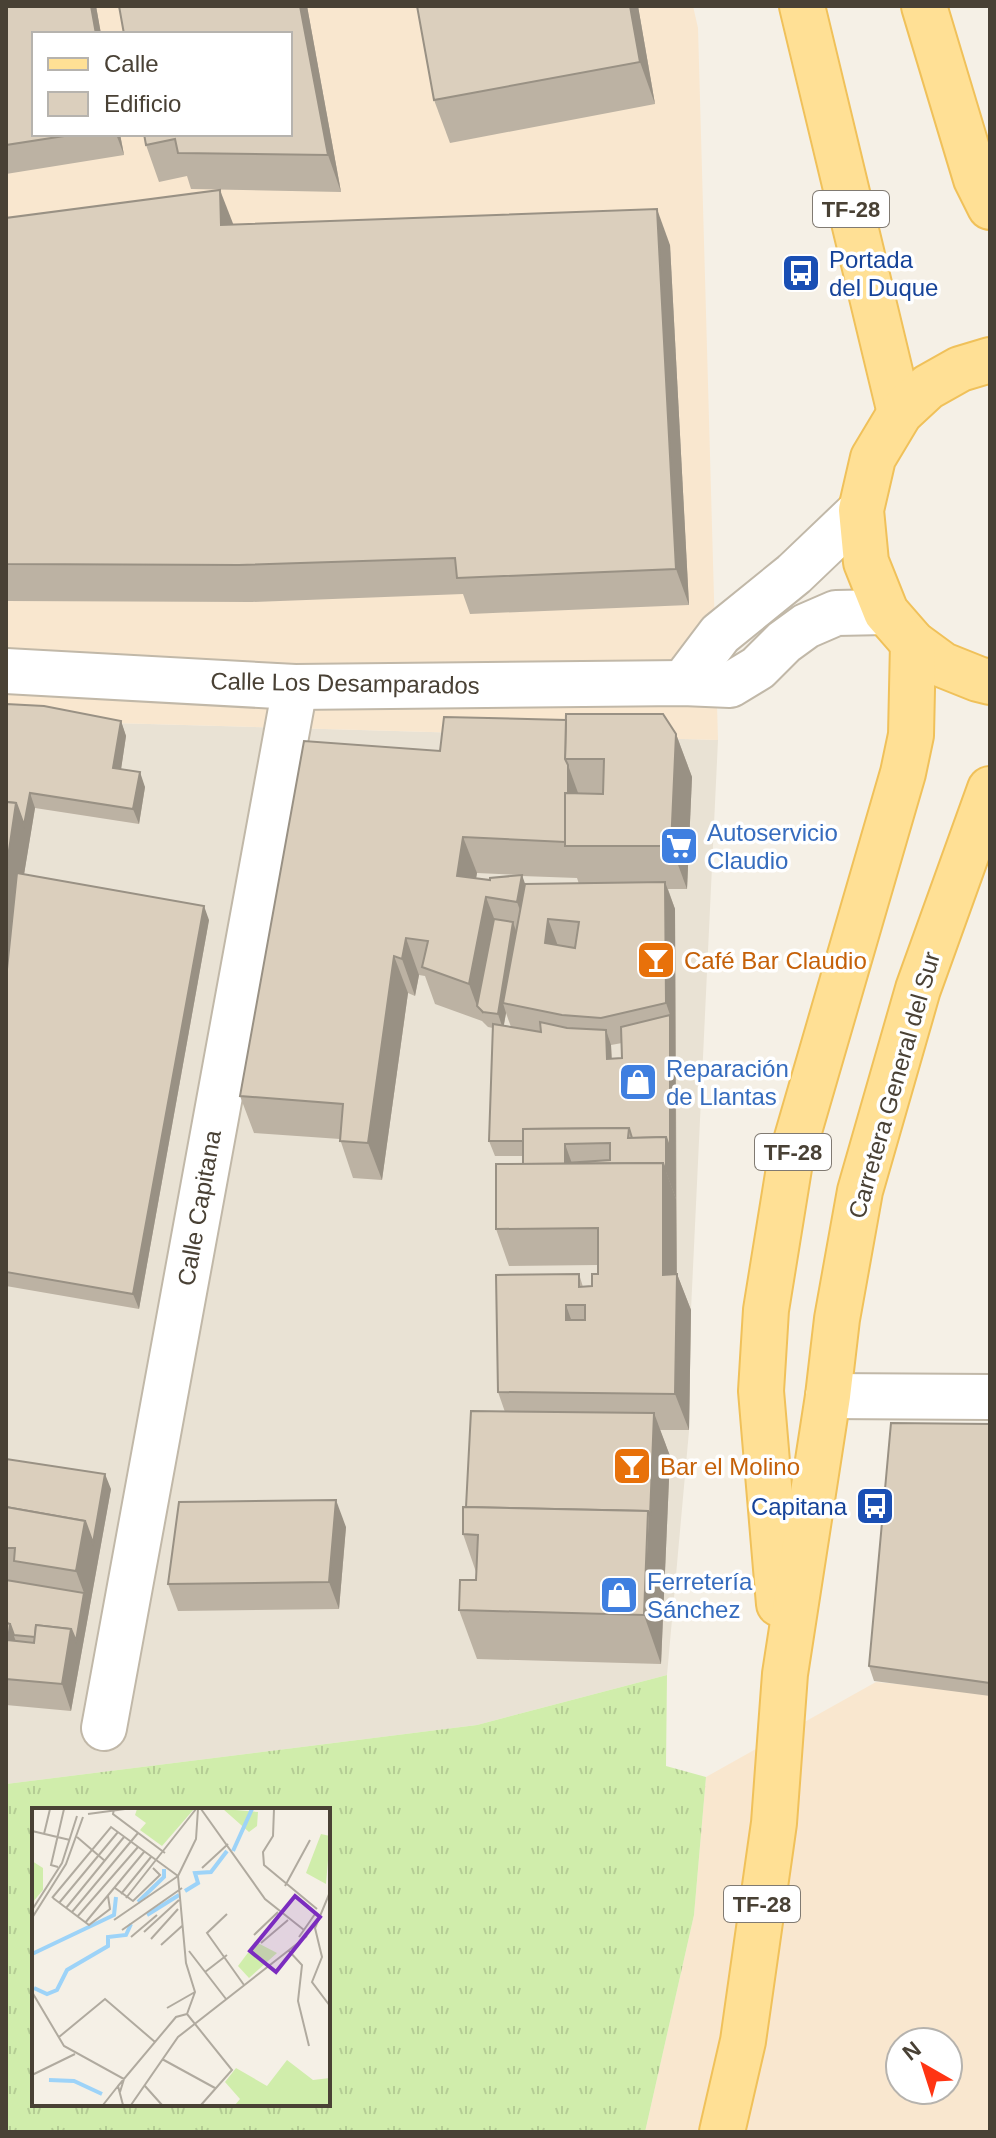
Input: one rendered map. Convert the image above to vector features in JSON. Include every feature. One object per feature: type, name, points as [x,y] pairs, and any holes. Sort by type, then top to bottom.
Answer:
[{"type":"main road","name":"TF-28","points":[[802,6],[900,413]]},
{"type":"main road","points":[[924,6],[976,179],[990,207]]},
{"type":"main road","name":"TF-28","points":[[900,628],[866,562],[861,510],[873,458],[900,413],[928,387],[960,369],[990,360]]},
{"type":"main road","points":[[900,628],[943,665],[990,682]]},
{"type":"main road","name":"Carretera General del Sur","points":[[785,1674],[761,1391],[766,1310],[790,1162],[903,773],[911,735],[900,628]]},
{"type":"main road","name":"Carretera General del Sur","points":[[722,2132],[743,2041],[774,1823],[785,1674],[837,1319],[860,1191],[918,989],[990,789]]},
{"type":"street","points":[[683,683],[720,634],[794,574],[861,510]]},
{"type":"street","name":"Calle Los Desamparados","points":[[6,671],[295,687],[730,685],[758,668],[784,642],[806,626],[836,613],[900,628]]},
{"type":"street","name":"Calle Capitana","points":[[104,1728],[295,687]]},
{"type":"street","points":[[828,1396],[990,1397]]},
{"type":"shaded area","points":[[6,6],[693,6],[698,28],[718,740],[6,720]]},
{"type":"shaded area","points":[[6,720],[718,740],[691,1310],[689,1431],[667,1675],[477,1725],[6,1784]]},
{"type":"shaded area","points":[[876,1682],[990,1692],[990,2132],[645,2132],[694,1915],[706,1777]]},
{"type":"green space","points":[[667,1675],[666,1766],[706,1777],[694,1915],[645,2132],[6,2132],[6,1784],[477,1725]]},
{"type":"building","points":[[6,6],[91,6],[96,32],[32,32],[32,136],[64,136],[6,145]]},
{"type":"building","points":[[119,6],[300,6],[328,155],[178,153],[175,139],[146,145],[144,136],[292,136],[292,32],[124,32]]},
{"type":"building","points":[[417,6],[630,6],[640,62],[434,100]]},
{"type":"building","points":[[220,190],[221,225],[657,209],[676,569],[457,578],[455,558],[239,565],[6,564],[6,218]]},
{"type":"building","points":[[6,704],[44,706],[121,721],[113,768],[140,772],[133,809],[30,793],[24,825],[16,803],[6,802]]},
{"type":"building","points":[[566,714],[663,714],[676,734],[671,846],[565,846],[565,793],[603,794],[604,759],[565,759]]},
{"type":"building","points":[[444,717],[566,720],[568,793],[565,793],[565,842],[463,837],[457,876],[490,880],[522,875],[517,902],[486,897],[469,984],[422,967],[428,941],[406,938],[402,959],[394,956],[368,1143],[340,1141],[343,1104],[240,1096],[304,741],[440,751]]},
{"type":"building","points":[[6,802],[16,803],[6,882]]},
{"type":"building","points":[[17,873],[204,906],[133,1294],[6,1272],[6,979]]},
{"type":"building","points":[[665,882],[666,1003],[601,1018],[562,1015],[503,1003],[525,884]],"holes":[[[548,919],[579,922],[575,948],[545,943]]]},
{"type":"building","points":[[494,919],[513,922],[498,1014],[483,1012],[477,1006]]},
{"type":"building","points":[[670,1015],[670,1149],[666,1137],[632,1138],[629,1128],[523,1129],[523,1141],[489,1141],[493,1024],[541,1032],[540,1022],[567,1028],[606,1030],[607,1059],[622,1058],[621,1027]]},
{"type":"building","points":[[629,1128],[628,1138],[666,1137],[666,1172],[663,1163],[523,1164],[523,1129]],"holes":[[[610,1143],[610,1160],[565,1163],[565,1144]]]},
{"type":"building","points":[[663,1163],[663,1275],[677,1274],[675,1394],[498,1392],[496,1275],[579,1274],[579,1287],[592,1286],[592,1274],[598,1274],[598,1228],[496,1229],[496,1164]],"holes":[[[566,1305],[585,1305],[585,1320],[566,1320]]]},
{"type":"building","points":[[471,1411],[654,1413],[650,1517],[648,1511],[466,1507]]},
{"type":"building","points":[[891,1423],[990,1424],[990,1683],[869,1666]]},
{"type":"building","points":[[6,1459],[105,1474],[93,1543],[85,1521],[6,1507]]},
{"type":"building","points":[[336,1500],[329,1582],[168,1584],[179,1502]]},
{"type":"building","points":[[6,1507],[85,1521],[76,1571],[14,1561],[15,1548],[6,1548]]},
{"type":"building","points":[[463,1507],[648,1511],[644,1615],[459,1610],[460,1580],[476,1580],[478,1535],[463,1534]]},
{"type":"building","points":[[6,1580],[84,1593],[76,1641],[71,1629],[36,1625],[35,1637],[14,1635],[10,1624],[6,1623]]},
{"type":"building","points":[[6,1623],[10,1624],[8,1640],[34,1643],[36,1625],[71,1629],[62,1684],[6,1679]]},
{"type":"place","name":"Portada del Duque","points":[[801,273]]},
{"type":"place","name":"Autoservicio Claudio","points":[[679,846]]},
{"type":"place","name":"Café Bar Claudio","points":[[656,960]]},
{"type":"place","name":"Reparación de Llantas","points":[[638,1082]]},
{"type":"place","name":"Bar el Molino","points":[[632,1466]]},
{"type":"place","name":"Capitana","points":[[875,1506]]},
{"type":"place","name":"Ferretería Sánchez","points":[[619,1595]]}]
